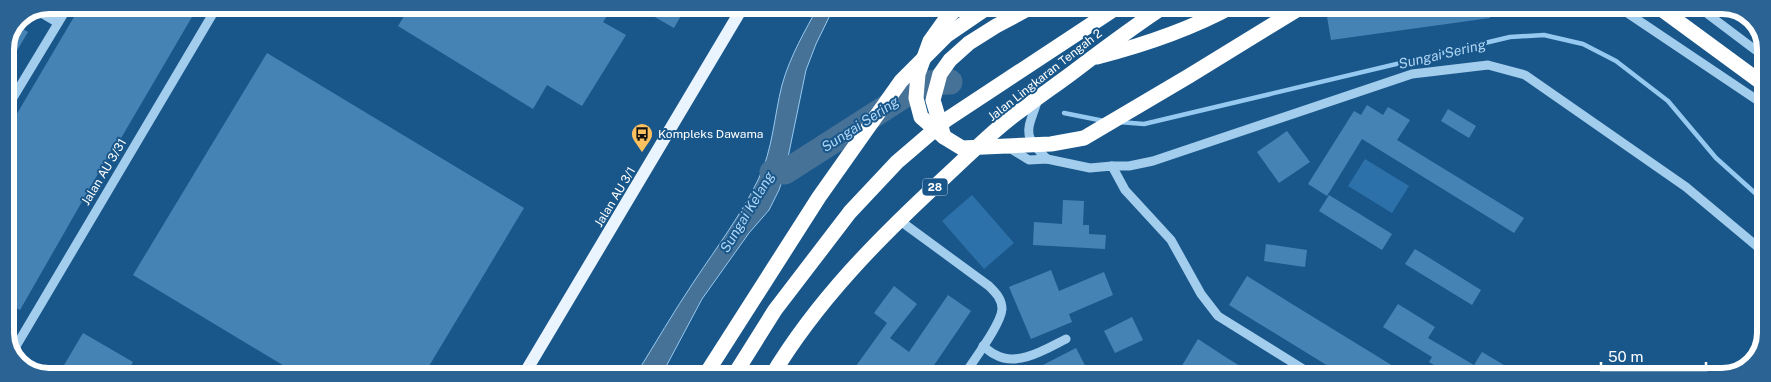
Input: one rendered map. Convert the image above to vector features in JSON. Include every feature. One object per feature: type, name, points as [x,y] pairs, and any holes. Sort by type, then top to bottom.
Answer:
[{"type":"highway","points":[[951,14],[930,41],[918,74],[916,98],[921,117],[944,137],[962,148],[1050,144],[1084,138],[1289,14]]},
{"type":"highway","points":[[709,368],[819,197],[901,81],[947,35],[978,14]]},
{"type":"highway","points":[[944,137],[934,100],[940,74],[950,60],[969,44],[996,26],[1019,14]]},
{"type":"highway","name":"Jalan Lingkaran Tengah 2","points":[[738,368],[774,310],[850,212],[897,162],[946,120],[1107,14]]},
{"type":"highway","name":"Jalan Lingkaran Tengah 2","points":[[775,368],[824,301],[861,258],[899,220],[1023,108],[1130,28],[1152,14]]},
{"type":"highway","points":[[1091,59],[1132,48],[1186,28],[1216,14]]},
{"type":"highway","points":[[1668,14],[1757,79]]},
{"type":"main road","name":"Jalan AU 3/1","points":[[528,368],[739,14]]},
{"type":"street","points":[[43,14],[58,23]]},
{"type":"street","points":[[14,96],[64,14]]},
{"type":"street","name":"Jalan AU 3/31","points":[[16,346],[213,14]]},
{"type":"street","points":[[1629,14],[1757,100]]},
{"type":"street","points":[[1708,14],[1757,51]]},
{"type":"street","points":[[969,155],[1011,149],[1029,160],[1048,159],[1090,168],[1129,166],[1153,161],[1412,74],[1488,66],[1525,75],[1686,187],[1757,246]]},
{"type":"street","points":[[1038,98],[1028,129],[1028,136],[1038,150],[1048,159]]},
{"type":"street","points":[[1112,166],[1125,190],[1171,240],[1201,294],[1218,316],[1302,368]]},
{"type":"street","points":[[899,220],[989,286],[999,296],[1002,310],[997,324],[969,368]]},
{"type":"street","points":[[983,346],[997,356],[1019,359],[1066,339]]},
{"type":"shaded area","points":[[1365,159],[1409,186],[1392,213],[1348,186]]},
{"type":"shaded area","points":[[972,195],[1014,243],[984,269],[942,221]]},
{"type":"water","name":"Sungai Kelang","points":[[814,14],[831,14],[806,70],[785,172],[779,190],[769,210],[749,233],[702,299],[665,368],[640,368],[736,218],[758,180],[767,157],[785,74]]},
{"type":"building","points":[[76,14],[194,14],[117,145],[115,144],[20,310],[14,307],[14,119]]},
{"type":"building","points":[[405,14],[608,14],[603,22],[626,35],[582,106],[547,85],[533,109],[398,26]]},
{"type":"building","points":[[654,14],[682,14],[674,28],[653,16]]},
{"type":"building","points":[[1327,14],[1489,14],[1490,18],[1331,40]]},
{"type":"building","points":[[21,28],[28,32],[14,56],[16,36]]},
{"type":"building","points":[[267,53],[524,208],[428,368],[288,368],[133,275]]},
{"type":"building","points":[[1367,105],[1383,115],[1388,107],[1410,120],[1397,140],[1524,218],[1514,233],[1362,139],[1327,196],[1308,184],[1354,111],[1361,115]]},
{"type":"building","points":[[1448,109],[1476,126],[1469,138],[1441,121]]},
{"type":"building","points":[[1287,131],[1310,162],[1279,183],[1257,152]]},
{"type":"building","points":[[1329,195],[1392,234],[1382,250],[1319,211]]},
{"type":"building","points":[[1063,200],[1084,201],[1083,225],[1089,225],[1089,234],[1106,235],[1105,249],[1033,245],[1034,222],[1062,224]]},
{"type":"building","points":[[1266,244],[1307,250],[1305,267],[1264,261]]},
{"type":"building","points":[[1415,249],[1481,290],[1472,305],[1405,264]]},
{"type":"building","points":[[1051,270],[1059,291],[1104,272],[1113,295],[1069,314],[1072,322],[1031,339],[1009,287]]},
{"type":"building","points":[[1247,276],[1396,368],[1331,368],[1229,305]]},
{"type":"building","points":[[894,286],[917,304],[890,338],[909,352],[948,295],[971,311],[932,368],[854,368],[887,323],[874,313]]},
{"type":"building","points":[[1398,304],[1435,327],[1428,338],[1474,365],[1482,352],[1509,368],[1439,368],[1429,362],[1432,357],[1383,327]]},
{"type":"building","points":[[1132,317],[1143,340],[1115,353],[1104,331]]},
{"type":"building","points":[[83,333],[133,362],[130,368],[62,368]]},
{"type":"building","points":[[1198,339],[1243,368],[1181,368]]},
{"type":"building","points":[[1076,348],[1086,368],[1042,368],[1041,366]]},
{"type":"waterway","name":"Sungai Sering","points":[[1119,122],[1144,124],[1510,37],[1544,35],[1583,44],[1616,61],[1668,101],[1716,158],[1757,195]]},
{"type":"waterway","name":"Sungai Sering","points":[[772,172],[785,172],[924,83],[950,82]]},
{"type":"waterway","name":"Sungai Sering","points":[[1064,113],[1104,121]]},
{"type":"place","name":"Kompleks Dawama","points":[[642,153]]}]
